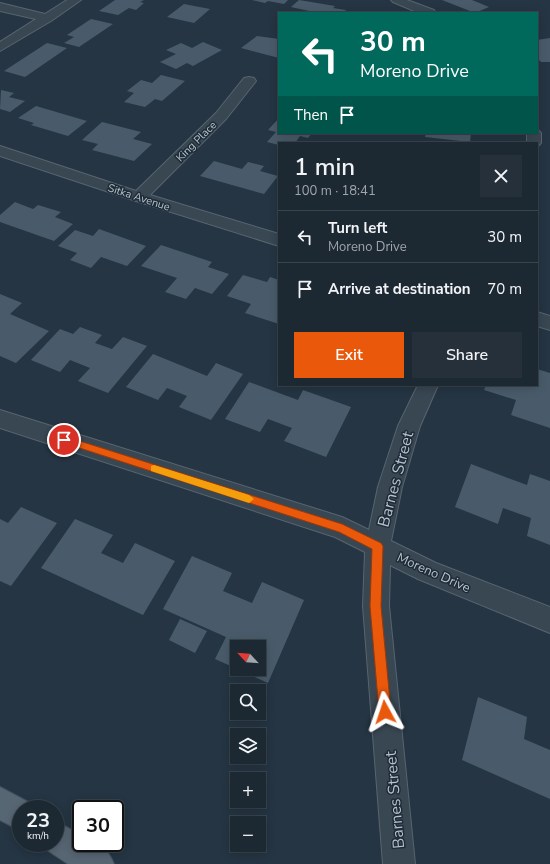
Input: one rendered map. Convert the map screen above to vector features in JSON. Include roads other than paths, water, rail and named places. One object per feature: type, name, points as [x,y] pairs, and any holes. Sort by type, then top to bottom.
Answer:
[{"type":"main road","points":[[0,802],[12,809]]},
{"type":"main road","points":[[64,843],[98,864]]},
{"type":"street","points":[[0,48],[75,0]]},
{"type":"street","points":[[397,0],[427,12]]},
{"type":"street","points":[[0,7],[47,18]]},
{"type":"street","name":"King Place","points":[[139,197],[221,116],[249,81]]},
{"type":"street","name":"Sitka Avenue","points":[[0,150],[139,197],[278,240]]},
{"type":"street","points":[[538,319],[550,323]]},
{"type":"street","name":"Barnes Street","points":[[400,864],[376,606],[378,546],[390,487],[406,434],[428,386]]},
{"type":"street","name":"Moreno Drive","points":[[0,419],[342,528],[427,571],[550,620]]}]
